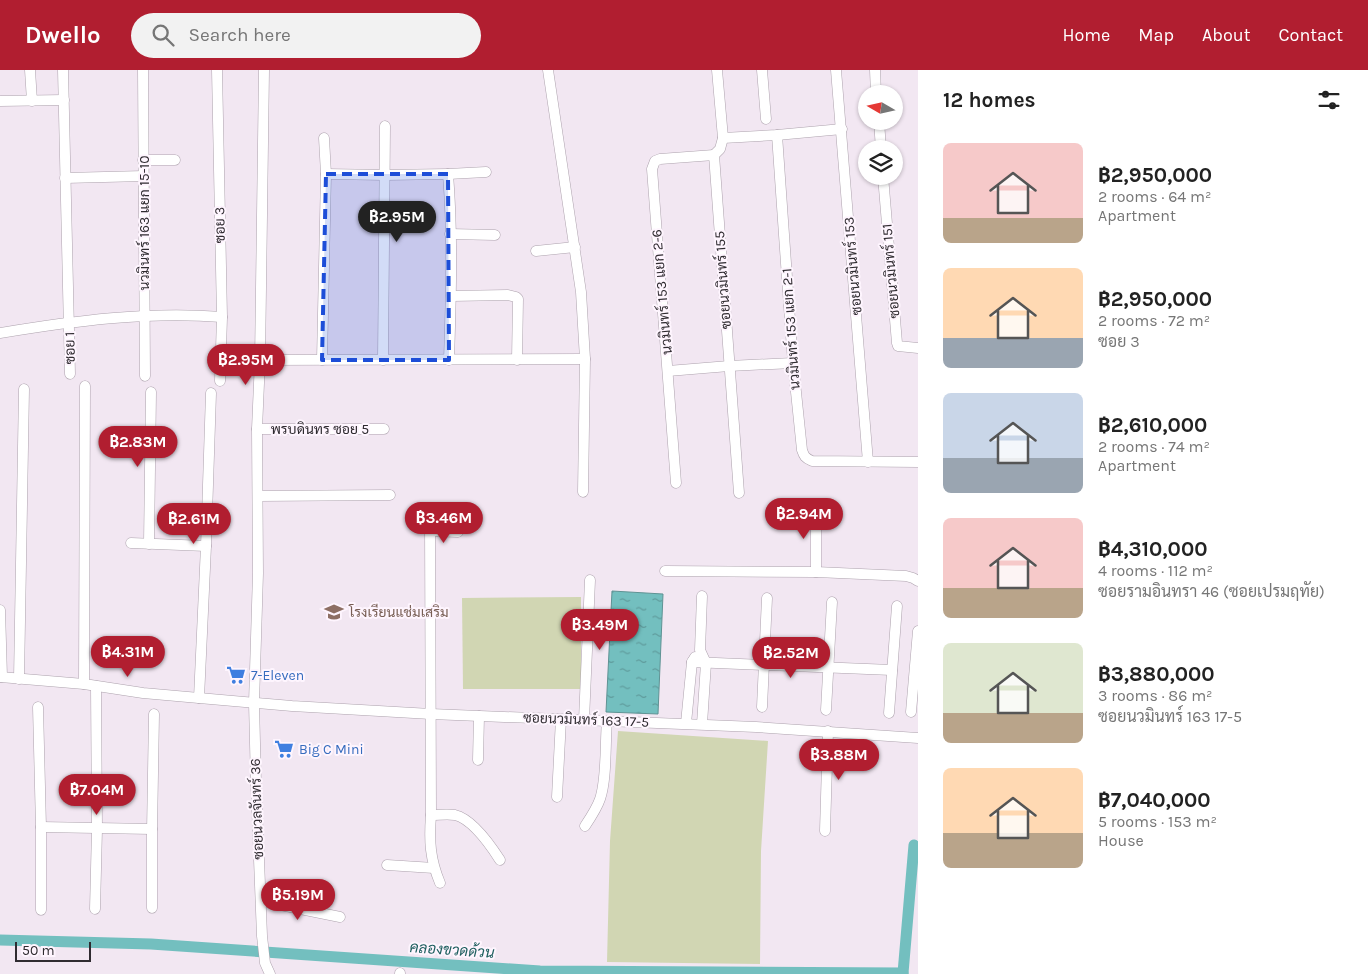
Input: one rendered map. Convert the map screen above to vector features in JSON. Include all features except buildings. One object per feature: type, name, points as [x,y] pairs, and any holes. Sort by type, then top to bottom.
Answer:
[{"type":"street","points":[[30,70],[32,101]]},
{"type":"street","name":"ซอย 1","points":[[63,70],[70,374]]},
{"type":"street","name":"นวมินทร์ 163 แยก 15-10","points":[[143,70],[145,376]]},
{"type":"street","name":"ซอย 3","points":[[216,70],[222,317],[220,381]]},
{"type":"street","name":"ซอยนวลจันทร์ 36","points":[[264,70],[260,360],[257,429],[258,573],[254,703],[262,936],[265,963],[270,974]]},
{"type":"street","points":[[548,70],[581,292],[585,359],[583,492]]},
{"type":"street","points":[[714,155],[720,149],[723,138],[716,70]]},
{"type":"street","points":[[762,70],[766,119]]},
{"type":"street","name":"ซอยนวมินทร์ 153","points":[[836,70],[868,462]]},
{"type":"street","points":[[874,70],[875,85]]},
{"type":"street","points":[[0,101],[64,100]]},
{"type":"street","points":[[384,360],[385,126]]},
{"type":"street","points":[[723,138],[842,129]]},
{"type":"street","name":"นวมินทร์ 153 แยก 2-1","points":[[777,135],[793,363],[802,450],[806,459],[812,461],[868,462]]},
{"type":"street","points":[[322,360],[326,174],[324,138]]},
{"type":"street","name":"ซอยนวมินทร์ 155","points":[[714,155],[739,493]]},
{"type":"street","name":"นวมินทร์ 153 แยก 2-6","points":[[676,483],[652,169],[655,161],[660,159],[714,155]]},
{"type":"street","points":[[143,160],[175,160]]},
{"type":"street","points":[[326,174],[385,175],[486,172]]},
{"type":"street","points":[[448,174],[451,296],[449,360]]},
{"type":"street","points":[[66,178],[144,176]]},
{"type":"street","name":"ซอยนวมินทร์ 151","points":[[884,185],[897,343],[898,346],[918,348]]},
{"type":"street","points":[[450,234],[495,235]]},
{"type":"street","points":[[536,251],[574,247]]},
{"type":"street","points":[[451,296],[508,295],[516,297],[518,299],[517,360]]},
{"type":"street","points":[[0,333],[69,322],[144,316],[222,317]]},
{"type":"street","points":[[260,360],[585,359]]},
{"type":"street","points":[[668,371],[793,363]]},
{"type":"street","points":[[84,684],[85,386]]},
{"type":"street","points":[[19,679],[24,388]]},
{"type":"street","points":[[149,544],[151,392]]},
{"type":"street","points":[[199,698],[211,393]]},
{"type":"street","name":"พรบดินทร ซอย 5","points":[[257,429],[384,429]]},
{"type":"street","points":[[868,462],[918,462]]},
{"type":"street","points":[[258,496],[390,495]]},
{"type":"street","points":[[816,508],[816,572]]},
{"type":"street","points":[[430,520],[430,833],[434,868],[440,883]]},
{"type":"street","points":[[430,531],[458,532]]},
{"type":"street","points":[[131,543],[206,546]]},
{"type":"street","points":[[665,571],[816,572],[906,576],[918,581]]},
{"type":"street","points":[[584,720],[590,580]]},
{"type":"street","points":[[702,596],[700,650],[706,663],[702,724]]},
{"type":"street","points":[[762,707],[767,598]]},
{"type":"street","points":[[826,710],[832,602]]},
{"type":"street","points":[[889,713],[897,606]]},
{"type":"street","points":[[0,610],[1,677]]},
{"type":"street","points":[[911,712],[918,631]]},
{"type":"street","points":[[686,723],[692,662],[700,650]]},
{"type":"street","points":[[692,662],[892,670]]},
{"type":"street","name":"ซอยนวมินทร์ 163 17-5","points":[[1,677],[84,684],[254,703],[431,714],[686,723],[918,738]]},
{"type":"street","points":[[95,909],[97,829],[96,686]]},
{"type":"street","points":[[38,708],[41,910]]},
{"type":"street","points":[[152,908],[154,714]]},
{"type":"street","points":[[478,760],[479,716]]},
{"type":"street","points":[[558,797],[561,719]]},
{"type":"street","points":[[585,826],[601,798],[604,782],[606,721]]},
{"type":"street","points":[[825,831],[828,731]]},
{"type":"street","points":[[431,815],[454,815],[463,818],[482,835],[500,860]]},
{"type":"street","points":[[41,827],[152,829]]},
{"type":"street","points":[[387,865],[434,868]]},
{"type":"street","points":[[261,901],[340,917]]},
{"type":"highlighted area","points":[[326,174],[448,174],[449,360],[322,360]]},
{"type":"green space","points":[[581,597],[581,689],[463,689],[462,598]]},
{"type":"green space","points":[[618,731],[768,741],[761,851],[760,964],[607,962],[610,841]]},
{"type":"water","points":[[612,591],[663,594],[658,714],[606,712]]},
{"type":"waterway","points":[[903,973],[914,845]]},
{"type":"waterway","name":"คลองขวดด้วน","points":[[0,940],[151,944],[540,971],[903,974]]},
{"type":"place","name":"โรงเรียนแช่มเสริม","points":[[334,612]]},
{"type":"place","name":"7-Eleven","points":[[236,675]]},
{"type":"place","name":"Big C Mini","points":[[284,749]]}]
